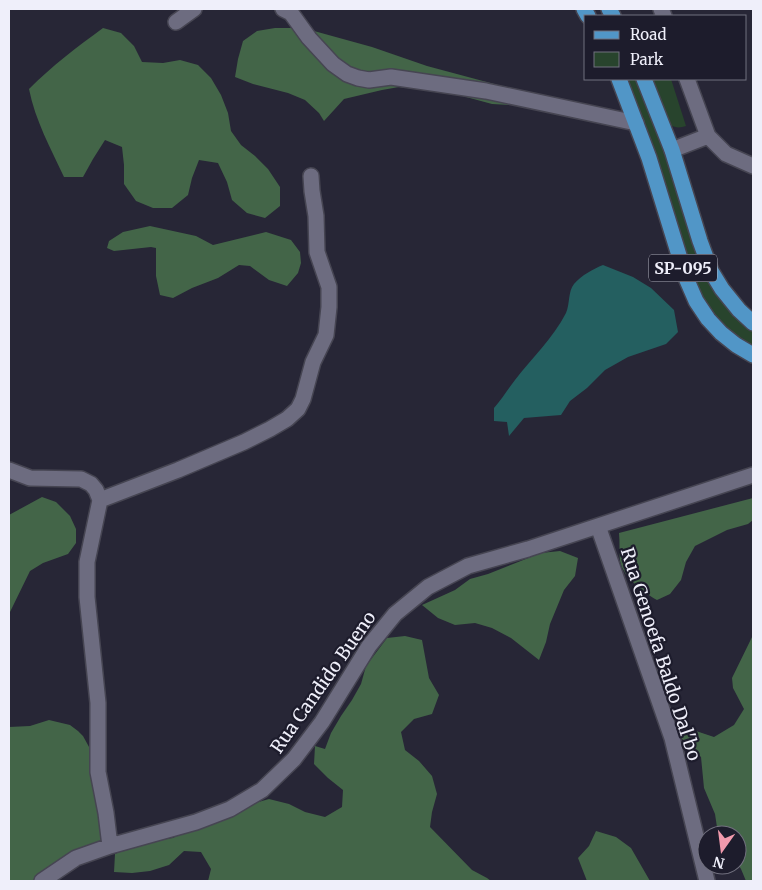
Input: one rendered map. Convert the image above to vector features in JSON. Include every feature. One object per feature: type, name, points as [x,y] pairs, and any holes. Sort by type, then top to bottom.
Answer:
[{"type":"main road","name":"SP-095","points":[[619,80],[649,158],[686,278],[696,301],[708,319],[721,333],[753,355]]},
{"type":"main road","name":"SP-095","points":[[644,80],[672,150],[700,242],[711,271],[722,289],[739,310],[753,323]]},
{"type":"street","points":[[176,22],[194,9]]},
{"type":"street","points":[[284,9],[290,13],[309,38],[333,64],[347,74],[358,78],[369,80],[391,77],[486,91],[636,123]]},
{"type":"street","points":[[687,80],[708,136],[726,154],[753,166]]},
{"type":"street","points":[[672,150],[708,136]]},
{"type":"street","points":[[100,500],[235,446],[270,429],[298,409],[303,399],[313,362],[326,335],[329,307],[329,287],[317,252],[316,216],[311,176]]},
{"type":"street","points":[[9,470],[30,478],[81,479],[91,484],[100,500],[87,562],[88,597],[98,703],[98,772],[110,846]]},
{"type":"street","name":"Rua Candido Bueno","points":[[42,881],[76,858],[110,846],[196,822],[230,809],[262,790],[294,759],[322,722],[369,646],[395,614],[428,587],[468,566],[528,549],[753,475]]},
{"type":"street","name":"Rua Genoefa Baldo Dal'bo","points":[[598,526],[672,738],[707,881]]},
{"type":"green space","points":[[627,80],[637,80],[665,150],[696,254],[705,275],[744,325],[753,332],[753,346],[717,318],[698,290],[655,152]]},
{"type":"green space","points":[[653,80],[671,80],[686,126],[674,127],[670,125]]},
{"type":"shaded area","points":[[103,28],[121,33],[134,46],[142,62],[163,63],[180,60],[198,65],[211,78],[221,95],[228,113],[231,131],[241,145],[268,169],[280,187],[280,206],[265,218],[247,213],[232,200],[227,182],[218,163],[199,160],[188,195],[172,208],[153,208],[136,201],[124,184],[122,147],[105,140],[83,177],[64,177],[39,123],[29,89],[65,57]]},
{"type":"shaded area","points":[[275,28],[314,31],[372,47],[427,66],[524,92],[511,105],[492,104],[455,94],[399,87],[344,99],[324,121],[319,113],[305,100],[235,77],[243,41],[257,31]]},
{"type":"shaded area","points":[[150,226],[196,236],[213,245],[266,232],[291,240],[300,252],[301,263],[298,273],[287,286],[269,280],[250,266],[239,265],[218,278],[173,298],[160,295],[156,276],[156,248],[114,251],[107,248],[109,241],[123,232]]},
{"type":"shaded area","points":[[603,265],[633,277],[651,288],[674,310],[678,332],[666,344],[628,357],[605,370],[587,388],[570,401],[561,415],[524,418],[509,436],[507,422],[494,421],[494,408],[561,322],[566,313],[574,284],[595,268]]},
{"type":"shaded area","points":[[42,497],[56,502],[70,516],[76,529],[76,543],[68,554],[43,563],[30,571],[9,612],[9,515]]},
{"type":"shaded area","points":[[753,498],[753,520],[748,524],[727,530],[695,546],[686,562],[681,580],[670,594],[657,600],[640,588],[625,573],[620,561],[619,533]]},
{"type":"shaded area","points":[[560,551],[578,558],[575,576],[564,590],[550,624],[539,660],[511,638],[492,628],[475,623],[455,625],[438,618],[422,605],[455,590],[470,579],[541,553]]},
{"type":"shaded area","points":[[753,635],[753,881],[746,881],[744,875],[747,875],[747,825],[717,825],[715,814],[704,788],[701,757],[680,736],[693,730],[714,737],[734,725],[744,709],[733,688],[732,678]]},
{"type":"shaded area","points":[[405,636],[422,640],[429,678],[439,695],[432,714],[414,719],[401,732],[405,750],[419,761],[432,776],[437,794],[430,827],[472,870],[491,881],[208,881],[211,869],[201,852],[184,851],[169,865],[150,871],[114,872],[115,854],[135,845],[173,838],[230,810],[269,799],[325,817],[342,807],[343,790],[314,764],[315,746],[325,749],[331,733],[361,684],[366,666],[387,638]]},
{"type":"shaded area","points":[[49,720],[70,725],[78,731],[83,736],[94,756],[110,846],[42,881],[9,881],[9,727],[30,726]]},
{"type":"shaded area","points":[[596,831],[616,837],[631,848],[650,881],[587,881],[578,858],[589,846]]}]
